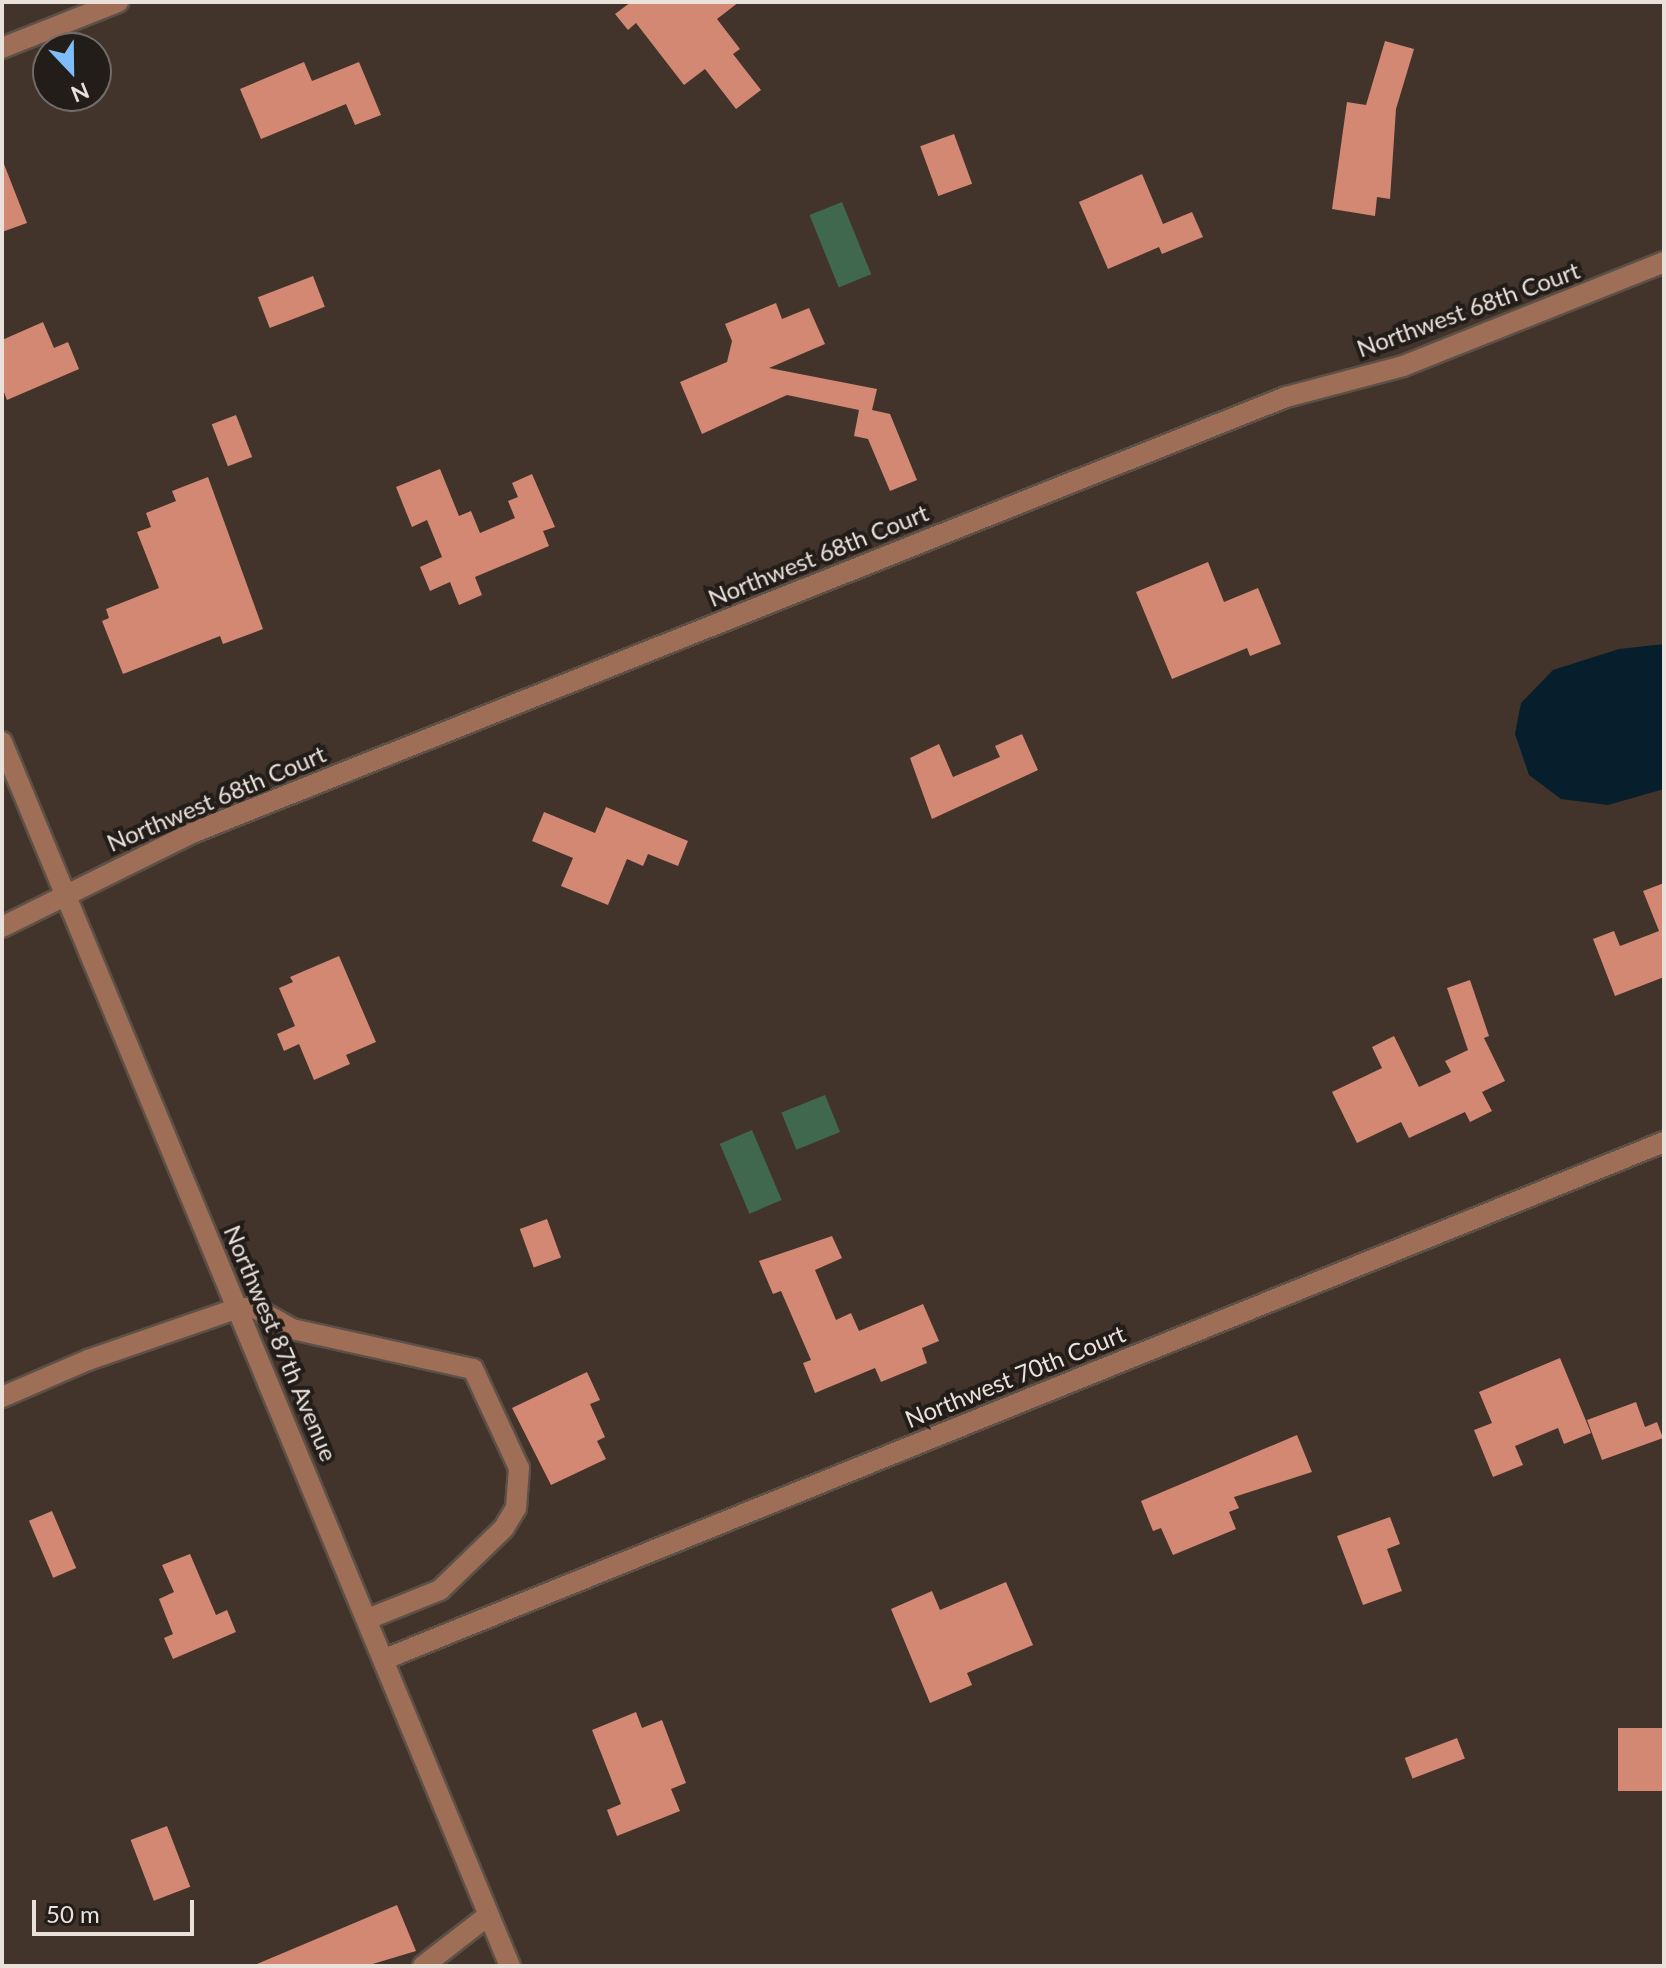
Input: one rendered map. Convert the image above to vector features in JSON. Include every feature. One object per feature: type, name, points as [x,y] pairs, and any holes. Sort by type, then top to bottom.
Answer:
[{"type":"street","points":[[2,48],[118,2]]},
{"type":"street","name":"Northwest 68th Court","points":[[2,927],[64,892],[192,833],[1286,397],[1403,366],[1664,262]]},
{"type":"street","name":"Northwest 87th Avenue","points":[[2,742],[510,1966]]},
{"type":"street","name":"Northwest 70th Court","points":[[385,1659],[1664,1142]]},
{"type":"street","points":[[2,1397],[88,1360],[238,1308],[255,1308],[292,1329],[473,1369],[511,1445],[521,1488],[504,1528],[440,1590],[368,1619]]},
{"type":"street","points":[[423,1966],[489,1915]]},
{"type":"green space","points":[[842,202],[871,274],[839,287],[810,215]]},
{"type":"green space","points":[[825,1095],[840,1132],[796,1150],[781,1113]]},
{"type":"green space","points":[[752,1130],[782,1200],[749,1214],[720,1144]]},
{"type":"water","points":[[1664,644],[1664,789],[1608,805],[1561,799],[1529,775],[1515,734],[1521,703],[1553,670],[1619,649]]},
{"type":"building","points":[[631,2],[739,2],[717,19],[740,49],[733,54],[761,90],[736,109],[705,69],[684,85],[636,23],[628,30],[615,14]]},
{"type":"building","points":[[1385,41],[1414,49],[1396,109],[1390,199],[1377,197],[1375,216],[1332,209],[1347,102],[1366,105]]},
{"type":"building","points":[[304,62],[312,81],[359,62],[381,115],[355,125],[346,104],[261,139],[240,89]]},
{"type":"building","points":[[954,134],[972,184],[938,196],[920,146]]},
{"type":"building","points":[[2,159],[27,223],[2,232]]},
{"type":"building","points":[[1142,174],[1163,224],[1192,212],[1203,237],[1162,254],[1159,247],[1108,269],[1079,202]]},
{"type":"building","points":[[313,276],[325,307],[270,328],[258,297]]},
{"type":"building","points":[[776,303],[782,319],[809,308],[825,344],[769,368],[877,389],[872,410],[890,414],[917,480],[890,491],[868,439],[854,436],[859,410],[787,395],[702,434],[680,382],[727,362],[732,341],[725,324]]},
{"type":"building","points":[[43,322],[54,348],[68,342],[79,369],[7,400],[2,387],[2,340]]},
{"type":"building","points":[[236,415],[252,457],[228,466],[212,424]]},
{"type":"building","points":[[440,469],[459,516],[471,511],[480,533],[515,518],[508,501],[518,497],[512,483],[532,474],[555,527],[543,531],[549,546],[475,577],[482,595],[459,605],[450,582],[430,591],[420,567],[442,557],[427,520],[412,527],[396,487]]},
{"type":"building","points":[[208,477],[263,629],[223,644],[220,636],[123,674],[102,621],[109,618],[106,609],[159,588],[137,532],[151,527],[146,513],[176,501],[172,491]]},
{"type":"building","points":[[1208,562],[1224,602],[1258,588],[1281,644],[1250,656],[1247,648],[1172,679],[1136,592]]},
{"type":"building","points":[[1022,734],[1038,770],[932,819],[910,758],[939,744],[953,777],[1000,757],[995,746]]},
{"type":"building","points":[[606,807],[688,841],[678,866],[648,854],[643,866],[627,859],[608,905],[561,886],[573,858],[532,841],[544,812],[595,833]]},
{"type":"building","points":[[1664,883],[1664,977],[1615,996],[1593,939],[1614,931],[1620,946],[1659,931],[1643,891]]},
{"type":"building","points":[[339,956],[376,1042],[346,1055],[350,1064],[314,1080],[299,1044],[284,1051],[277,1034],[295,1026],[279,988],[293,982],[290,977]]},
{"type":"building","points":[[1470,980],[1489,1036],[1484,1038],[1505,1081],[1482,1092],[1492,1111],[1470,1122],[1465,1112],[1409,1138],[1401,1122],[1357,1143],[1332,1092],[1382,1068],[1372,1047],[1394,1036],[1419,1087],[1451,1072],[1445,1061],[1468,1050],[1447,988]]},
{"type":"building","points":[[547,1219],[561,1258],[534,1267],[520,1229]]},
{"type":"building","points":[[832,1236],[842,1258],[815,1270],[836,1320],[851,1313],[859,1331],[923,1304],[939,1341],[922,1348],[927,1363],[881,1382],[875,1368],[815,1393],[803,1363],[811,1360],[781,1291],[773,1294],[759,1261]]},
{"type":"building","points":[[1560,1358],[1591,1433],[1564,1444],[1558,1428],[1515,1446],[1523,1465],[1493,1477],[1474,1430],[1492,1423],[1479,1392]]},
{"type":"building","points":[[587,1372],[600,1400],[590,1404],[605,1437],[597,1441],[606,1459],[551,1485],[512,1408]]},
{"type":"building","points":[[1636,1402],[1645,1427],[1657,1422],[1663,1438],[1602,1460],[1587,1420]]},
{"type":"building","points":[[1297,1435],[1312,1472],[1234,1497],[1239,1508],[1229,1512],[1236,1529],[1173,1555],[1161,1528],[1153,1531],[1141,1501]]},
{"type":"building","points":[[52,1511],[76,1568],[53,1578],[29,1521]]},
{"type":"building","points":[[1390,1517],[1400,1544],[1387,1549],[1402,1591],[1363,1605],[1337,1536]]},
{"type":"building","points":[[190,1554],[216,1615],[227,1610],[236,1632],[173,1659],[164,1638],[173,1634],[159,1599],[174,1592],[162,1565]]},
{"type":"building","points":[[1006,1582],[1033,1645],[967,1673],[972,1685],[930,1703],[891,1609],[932,1591],[940,1610]]},
{"type":"building","points":[[636,1712],[642,1728],[662,1720],[686,1783],[671,1789],[680,1811],[617,1836],[607,1810],[621,1804],[592,1730]]},
{"type":"building","points":[[1618,1728],[1664,1728],[1664,1791],[1618,1791]]},
{"type":"building","points":[[1457,1738],[1465,1759],[1413,1779],[1405,1758]]},
{"type":"building","points":[[167,1826],[190,1887],[154,1901],[131,1840]]},
{"type":"building","points":[[397,1905],[416,1951],[366,1966],[252,1966]]}]
